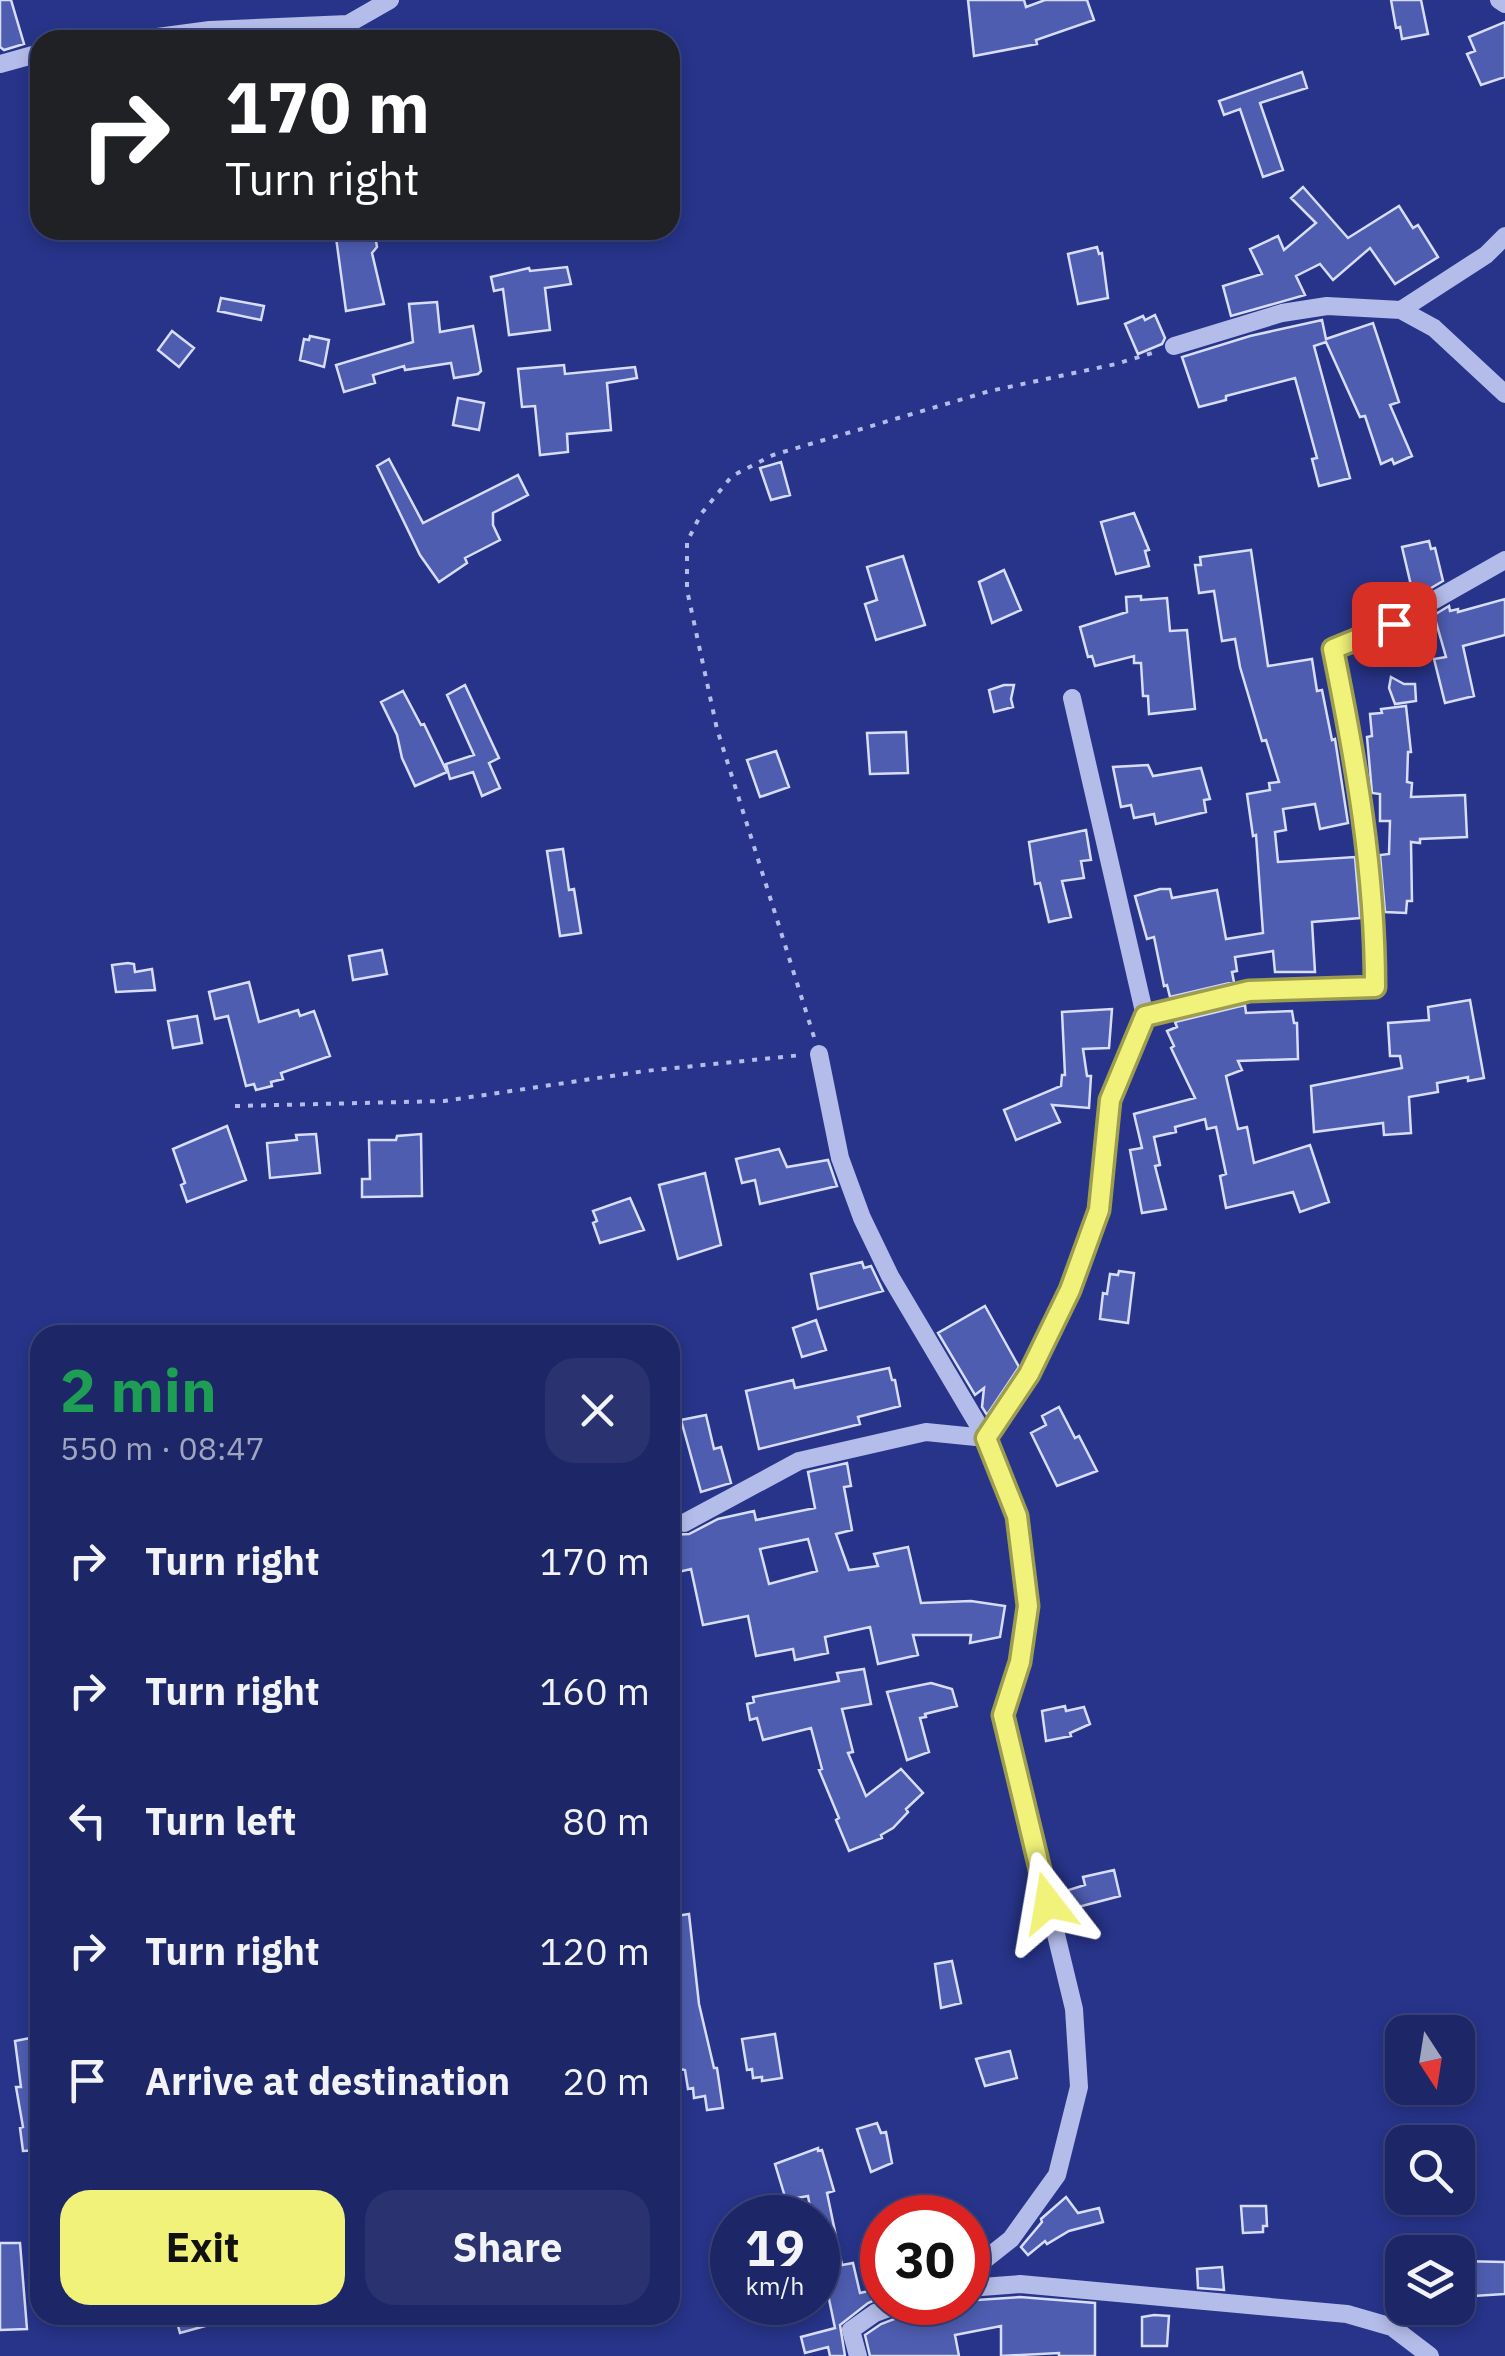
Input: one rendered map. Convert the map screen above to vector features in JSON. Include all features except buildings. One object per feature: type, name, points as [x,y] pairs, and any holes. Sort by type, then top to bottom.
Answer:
[{"type":"street","points":[[210,30],[348,24],[390,0]]},
{"type":"street","points":[[1499,0],[1505,4]]},
{"type":"street","points":[[0,64],[30,56]]},
{"type":"street","points":[[1400,310],[1486,255],[1505,236]]},
{"type":"street","points":[[1174,346],[1282,313],[1328,306],[1400,310],[1434,328],[1505,394]]},
{"type":"street","points":[[1145,1016],[1249,991],[1375,987],[1370,852],[1333,649],[1394,624],[1505,560]]},
{"type":"street","points":[[986,1438],[1029,1374],[1070,1290],[1099,1210],[1110,1100],[1145,1016],[1072,698]]},
{"type":"street","points":[[819,1054],[840,1158],[862,1218],[890,1276],[986,1438],[1017,1516],[1028,1606],[1020,1662],[1003,1715],[1074,2009],[1079,2087],[1057,2175],[1011,2239],[990,2256]]},
{"type":"street","points":[[684,1524],[798,1461],[926,1432],[986,1438]]},
{"type":"street","points":[[990,2286],[1020,2284],[1347,2314],[1392,2327],[1430,2356]]},
{"type":"street","points":[[858,2356],[851,2330],[860,2324]]},
{"type":"path","points":[[235,1106],[444,1101],[644,1070],[819,1054],[717,729],[687,590],[686,542],[701,514],[732,476],[774,454],[990,391],[1116,364],[1174,346]]},
{"type":"route","points":[[1048,1903],[1003,1715],[1020,1662],[1028,1606],[1017,1516],[986,1438],[1029,1374],[1070,1290],[1099,1210],[1110,1100],[1145,1016],[1249,991],[1375,987],[1370,852],[1333,649],[1394,624]]}]
